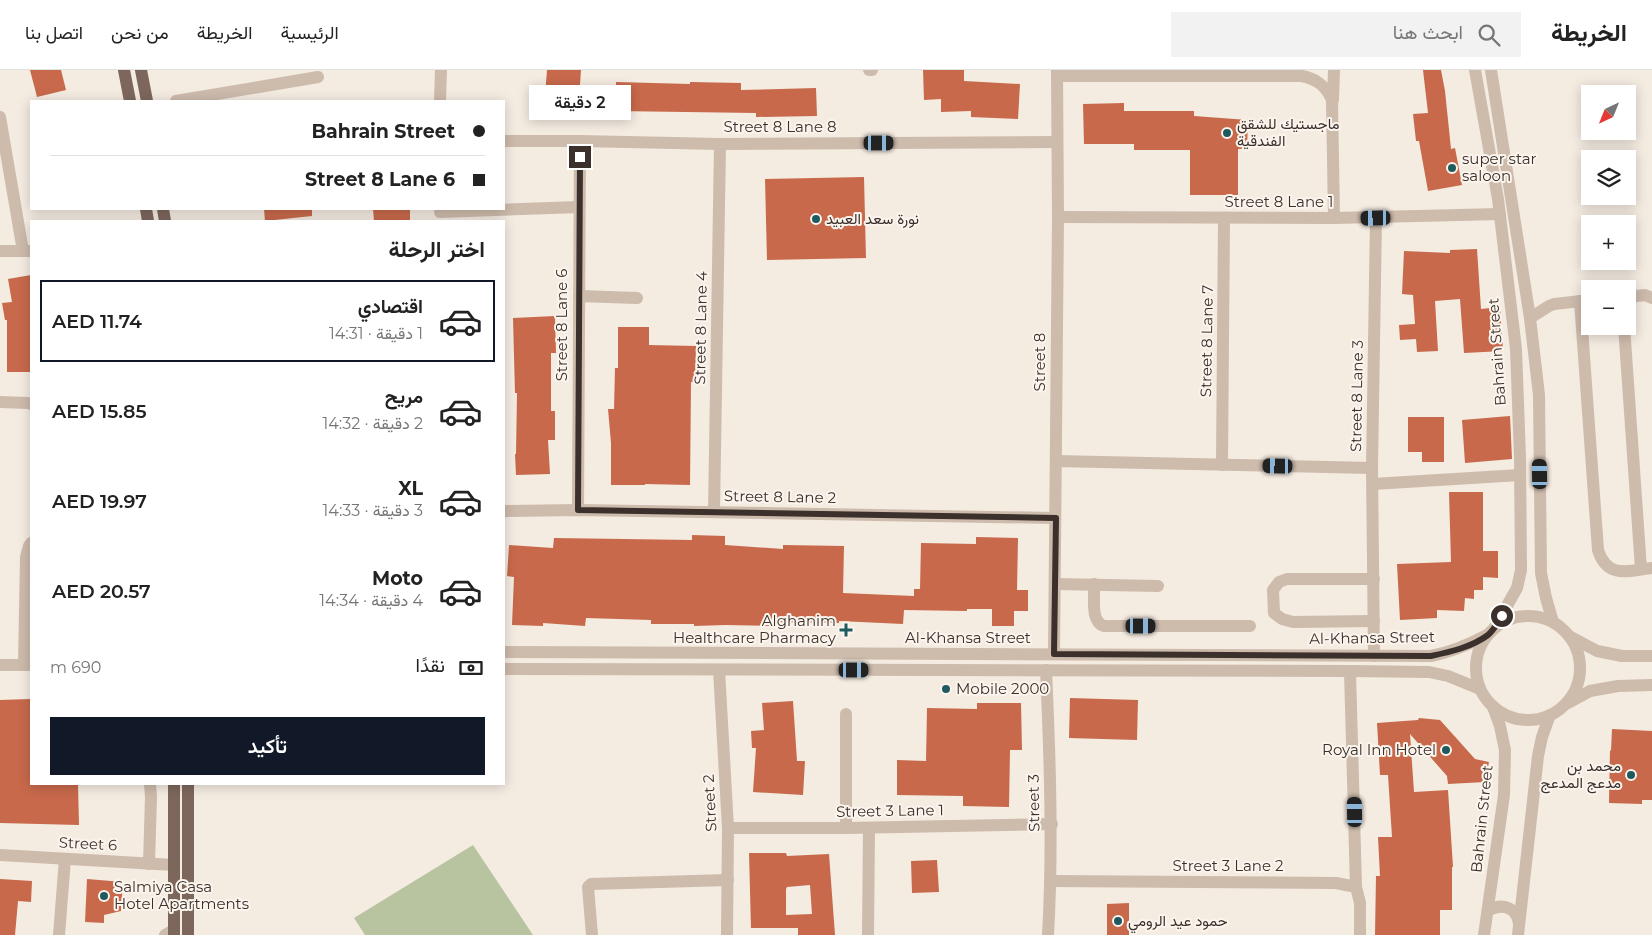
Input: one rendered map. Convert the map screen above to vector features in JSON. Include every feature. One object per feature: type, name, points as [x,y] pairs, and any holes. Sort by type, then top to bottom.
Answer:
[{"type":"main road","points":[[124,70],[130,100]]},
{"type":"main road","points":[[141,70],[147,100]]},
{"type":"main road","points":[[171,933],[174,865],[174,785]]},
{"type":"main road","points":[[188,785],[188,935]]},
{"type":"street","points":[[440,100],[441,70]]},
{"type":"street","points":[[1334,70],[1332,108],[1334,218]]},
{"type":"street","name":"Bahrain Street","points":[[1475,70],[1500,214],[1516,349],[1520,475],[1521,570],[1517,588],[1491,631]]},
{"type":"street","points":[[1491,70],[1530,318],[1539,395],[1541,573],[1552,622]]},
{"type":"street","points":[[1057,73],[1281,73],[1302,76],[1317,81],[1328,92],[1332,108]]},
{"type":"street","name":"Street 8","points":[[1054,654],[1058,217],[1057,73]]},
{"type":"street","points":[[182,100],[318,77]]},
{"type":"street","points":[[0,117],[27,251],[0,251]]},
{"type":"street","name":"Street 8 Lane 8","points":[[505,141],[580,140],[720,144],[1057,142]]},
{"type":"street","name":"Street 8 Lane 6","points":[[578,510],[580,140]]},
{"type":"street","name":"Street 8 Lane 4","points":[[714,512],[720,144]]},
{"type":"street","points":[[440,214],[579,207]]},
{"type":"street","name":"Street 8 Lane 1","points":[[1058,217],[1376,218],[1500,214]]},
{"type":"street","name":"Street 8 Lane 7","points":[[1222,465],[1224,218]]},
{"type":"street","name":"Street 8 Lane 3","points":[[1056,461],[1372,468],[1376,218]]},
{"type":"street","points":[[579,296],[637,298]]},
{"type":"street","points":[[1636,297],[1652,298]]},
{"type":"street","points":[[1530,318],[1554,304],[1581,301]]},
{"type":"street","points":[[1587,335],[1598,550],[1603,562],[1611,569],[1619,572],[1646,569],[1639,546],[1625,335]]},
{"type":"street","points":[[0,402],[30,404]]},
{"type":"street","points":[[1372,468],[1374,656]]},
{"type":"street","points":[[1373,484],[1520,475]]},
{"type":"street","name":"Street 8 Lane 2","points":[[505,511],[578,510],[1056,518]]},
{"type":"street","points":[[0,664],[28,664],[26,557],[30,546]]},
{"type":"street","points":[[1639,546],[1652,552]]},
{"type":"street","points":[[1374,579],[1287,579],[1279,582],[1273,590],[1274,613],[1282,619],[1293,622],[1374,621]]},
{"type":"street","points":[[1055,584],[1158,586]]},
{"type":"street","points":[[1094,584],[1096,619],[1100,625],[1250,626]]},
{"type":"street","points":[[1652,656],[1622,656],[1596,651],[1568,636],[1552,622],[1538,617],[1523,616],[1508,620],[1491,631],[1480,647],[1476,661],[1476,675],[1480,689],[1486,698],[1493,707],[1506,715],[1520,720],[1536,720],[1550,716],[1566,704],[1590,691],[1618,686],[1652,685]]},
{"type":"street","name":"Al-Khansa Street","points":[[505,652],[1431,656],[1463,648],[1491,631]]},
{"type":"street","points":[[1566,704],[1575,692],[1580,662],[1576,648],[1568,636]]},
{"type":"street","points":[[505,669],[1429,672],[1448,676],[1480,689]]},
{"type":"street","name":"Street 2","points":[[719,670],[728,828],[727,935]]},
{"type":"street","name":"Street 3","points":[[1046,670],[1052,824],[1048,935]]},
{"type":"street","points":[[1350,671],[1356,887],[1360,903],[1360,935]]},
{"type":"street","name":"Bahrain Street","points":[[1484,935],[1504,795],[1505,750],[1500,726],[1493,707]]},
{"type":"street","points":[[846,714],[846,828]]},
{"type":"street","points":[[1519,931],[1538,756],[1542,736],[1550,716]]},
{"type":"street","points":[[148,864],[150,785]]},
{"type":"street","name":"Street 3 Lane 1","points":[[728,828],[869,828],[1052,824]]},
{"type":"street","points":[[868,935],[869,828]]},
{"type":"street","name":"Street 6","points":[[0,854],[174,865]]},
{"type":"street","points":[[60,935],[64,859]]},
{"type":"street","points":[[592,935],[588,888],[591,884],[728,880]]},
{"type":"street","name":"Street 3 Lane 2","points":[[1051,881],[1336,883],[1356,887]]},
{"type":"street","points":[[1489,910],[1495,906],[1510,908],[1519,919],[1519,931]]},
{"type":"green space","points":[[473,845],[533,935],[365,935],[354,918]]},
{"type":"building","points":[[30,70],[61,70],[66,90],[37,97]]},
{"type":"building","points":[[547,70],[581,70],[579,99],[588,100],[587,116],[533,111],[534,96],[545,96]]},
{"type":"building","points":[[923,70],[964,70],[964,81],[1020,84],[1018,119],[971,117],[971,111],[941,112],[941,99],[924,100]]},
{"type":"building","points":[[1423,70],[1441,70],[1451,149],[1455,148],[1462,185],[1428,191],[1419,141],[1416,141],[1413,114],[1428,113]]},
{"type":"building","points":[[616,82],[741,83],[741,90],[816,88],[817,116],[756,117],[756,113],[615,111]]},
{"type":"building","points":[[1124,103],[1124,111],[1194,111],[1194,116],[1248,120],[1247,149],[1238,149],[1238,195],[1190,195],[1190,150],[1134,150],[1134,144],[1084,144],[1083,104]]},
{"type":"building","name":"نورة سعد العبيد","points":[[864,177],[866,258],[767,260],[765,179]]},
{"type":"building","points":[[264,210],[312,210],[312,216],[265,220]]},
{"type":"building","points":[[373,210],[410,210],[410,220],[374,220]]},
{"type":"building","points":[[1477,249],[1481,309],[1500,307],[1503,351],[1464,353],[1460,299],[1435,301],[1438,351],[1417,352],[1416,339],[1400,340],[1399,325],[1415,324],[1413,295],[1402,294],[1404,251],[1450,253],[1450,250]]},
{"type":"building","points":[[30,275],[30,372],[7,372],[7,320],[5,320],[2,303],[12,302],[8,279]]},
{"type":"building","points":[[555,316],[556,353],[551,353],[551,411],[555,411],[555,440],[548,440],[550,474],[516,475],[517,393],[515,393],[513,318]]},
{"type":"building","points":[[618,327],[649,327],[649,345],[696,346],[695,382],[691,382],[690,485],[611,485],[611,443],[608,409],[614,409],[615,368],[618,368]]},
{"type":"building","points":[[1510,416],[1512,459],[1465,463],[1462,420]]},
{"type":"building","points":[[1408,417],[1444,417],[1444,462],[1422,462],[1422,452],[1408,452]]},
{"type":"building","points":[[1449,492],[1483,492],[1483,551],[1498,551],[1498,578],[1483,577],[1483,590],[1474,590],[1474,599],[1465,598],[1464,611],[1437,610],[1437,618],[1400,620],[1397,564],[1451,562]]},
{"type":"building","points":[[692,535],[725,536],[725,545],[783,549],[783,545],[844,546],[843,593],[914,596],[914,589],[920,589],[921,543],[976,544],[976,537],[1018,538],[1017,590],[1028,590],[1028,611],[1014,611],[1014,626],[992,626],[992,609],[967,609],[967,611],[904,610],[903,624],[839,621],[839,623],[770,622],[770,626],[694,626],[694,624],[651,624],[651,620],[586,618],[585,626],[543,623],[543,626],[512,625],[514,577],[507,576],[509,545],[553,548],[554,538],[692,540]]},
{"type":"building","points":[[1070,698],[1138,700],[1137,740],[1069,738]]},
{"type":"building","points":[[30,699],[30,785],[78,785],[79,825],[0,823],[0,700]]},
{"type":"building","points":[[793,701],[797,761],[805,761],[803,795],[753,792],[756,748],[752,748],[751,731],[764,730],[762,703]]},
{"type":"building","points":[[977,703],[1021,703],[1022,750],[1010,750],[1009,807],[963,806],[963,796],[897,795],[897,760],[926,761],[927,708],[977,709]]},
{"type":"building","points":[[1419,718],[1440,720],[1475,759],[1489,762],[1485,782],[1448,784],[1447,776],[1410,734],[1414,792],[1448,790],[1453,867],[1452,910],[1440,910],[1440,935],[1375,935],[1376,876],[1380,876],[1378,837],[1392,837],[1388,775],[1380,775],[1377,723],[1418,720]]},
{"type":"building","name":"محمد بن مدعج المدعج","points":[[1612,729],[1652,731],[1652,800],[1642,800],[1642,804],[1609,803]]},
{"type":"building","points":[[749,853],[786,853],[787,856],[829,854],[835,935],[798,935],[798,928],[751,928]],"holes":[[[810,885],[812,914],[786,915],[787,887]]]},
{"type":"building","points":[[937,860],[939,892],[912,893],[911,861]]},
{"type":"building","points":[[0,879],[32,881],[31,902],[18,901],[15,935],[0,935]]},
{"type":"building","name":"Salmiya Casa Hotel Apartments","points":[[87,879],[123,882],[121,911],[104,915],[104,923],[85,922]]},
{"type":"building","name":"حمود عيد الرومي","points":[[1129,903],[1129,935],[1107,935],[1107,904]]},
{"type":"place","name":"ماجستيك للشقق الفندقية","points":[[1227,133]]},
{"type":"place","name":"super star saloon","points":[[1452,168]]},
{"type":"place","name":"نورة سعد العبيد","points":[[816,219]]},
{"type":"place","name":"Alghanim Healthcare Pharmacy","points":[[846,630]]},
{"type":"place","name":"Mobile 2000","points":[[946,689]]},
{"type":"place","name":"Royal Inn Hotel","points":[[1446,750]]},
{"type":"place","name":"محمد بن مدعج المدعج","points":[[1631,775]]},
{"type":"place","name":"Salmiya Casa Hotel Apartments","points":[[104,896]]},
{"type":"place","name":"حمود عيد الرومي","points":[[1118,921]]},
{"type":"route","points":[[580,157],[578,510],[1056,518],[1054,654],[1431,656],[1463,648],[1487,635],[1502,616]]}]
